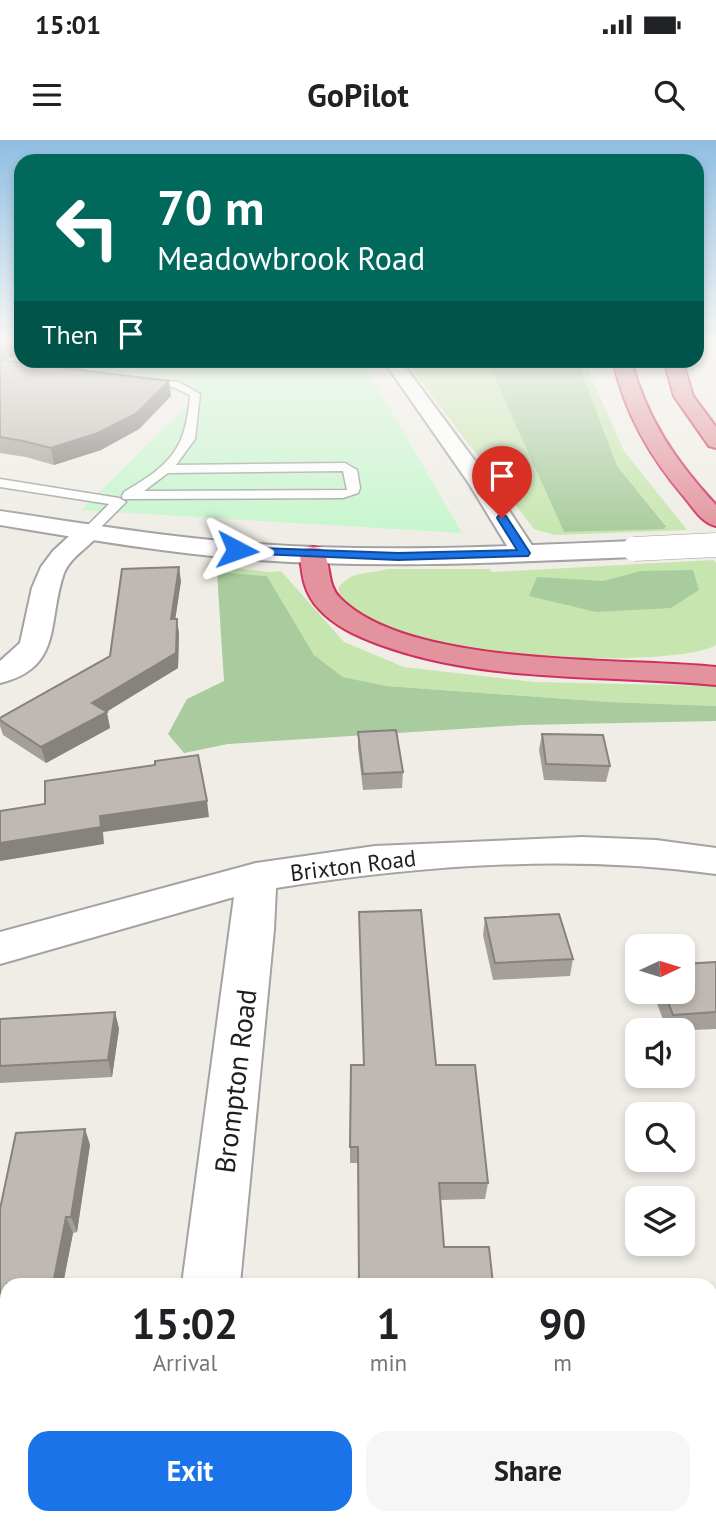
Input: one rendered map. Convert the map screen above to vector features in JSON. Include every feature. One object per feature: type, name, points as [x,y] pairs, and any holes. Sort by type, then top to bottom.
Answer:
[{"type":"highway","points":[[635,406],[661,454],[689,519],[716,547]]},
{"type":"highway","points":[[691,406],[716,442]]},
{"type":"highway","points":[[661,454],[716,519]]},
{"type":"highway","points":[[313,555],[319,590],[332,607],[361,626],[399,642],[469,659],[716,676]]},
{"type":"highway","points":[[595,667],[694,662],[716,658]]},
{"type":"street","points":[[424,406],[479,482],[524,553]]},
{"type":"street","points":[[0,518],[217,548],[313,555],[443,556],[716,547]]},
{"type":"street","points":[[0,674],[29,657],[36,645],[51,570],[88,532]]},
{"type":"street","name":"Brixton Road","points":[[0,948],[256,877],[375,859],[582,850],[656,853],[716,861]]},
{"type":"street","name":"Brompton Road","points":[[212,1278],[253,929],[256,877]]},
{"type":"lane","points":[[88,532],[124,499],[157,477],[187,443],[193,406]]},
{"type":"lane","points":[[0,483],[124,499],[343,494],[352,493],[354,488],[351,470],[345,467],[164,469]]},
{"type":"green space","points":[[187,406],[388,406],[462,533],[81,510]]},
{"type":"green space","points":[[439,406],[507,406],[564,532],[666,525],[617,466],[594,406],[604,406],[624,451],[687,530],[555,535],[534,529]]},
{"type":"green space","points":[[507,406],[594,406],[617,466],[666,526],[664,529],[564,532]]},
{"type":"green space","points":[[713,560],[716,563],[716,645],[697,652],[667,656],[548,657],[455,649],[399,632],[345,608],[338,588],[355,575],[387,569],[490,569],[492,572]]},
{"type":"green space","points":[[217,566],[281,571],[344,642],[404,667],[534,682],[716,686],[716,706],[609,702],[386,686],[343,677],[314,655],[267,576],[217,572]]},
{"type":"green space","points":[[693,570],[699,590],[671,608],[596,612],[529,596],[537,577],[603,581],[641,571]]},
{"type":"green space","points":[[217,572],[267,576],[314,655],[343,677],[386,686],[609,702],[716,706],[716,721],[523,725],[228,744],[184,753],[168,734],[187,699],[224,681]]},
{"type":"building","points":[[0,406],[144,406],[137,413],[98,433],[51,448],[0,437]]},
{"type":"building","points":[[179,567],[171,619],[177,619],[176,653],[92,703],[107,712],[41,747],[0,720],[110,656],[122,569]]},
{"type":"building","points":[[396,730],[403,772],[363,774],[358,732]]},
{"type":"building","points":[[542,734],[603,735],[610,766],[546,764]]},
{"type":"building","points":[[198,755],[207,801],[100,816],[101,827],[0,843],[0,811],[45,804],[45,781],[155,765],[155,761]]},
{"type":"building","points":[[421,910],[436,1065],[475,1065],[488,1183],[439,1183],[444,1247],[489,1247],[492,1278],[359,1278],[358,1147],[350,1147],[351,1065],[364,1065],[359,912]]},
{"type":"building","points":[[559,914],[573,959],[495,963],[485,918]]},
{"type":"building","points":[[716,962],[716,1012],[673,1015],[669,1004],[695,1004],[695,963]]},
{"type":"building","points":[[115,1012],[108,1060],[0,1066],[0,1019]]},
{"type":"building","points":[[85,1129],[71,1217],[66,1217],[54,1278],[0,1278],[0,1209],[16,1133]]},
{"type":"route","points":[[237,550],[313,555],[398,556],[524,553],[502,518]]}]
